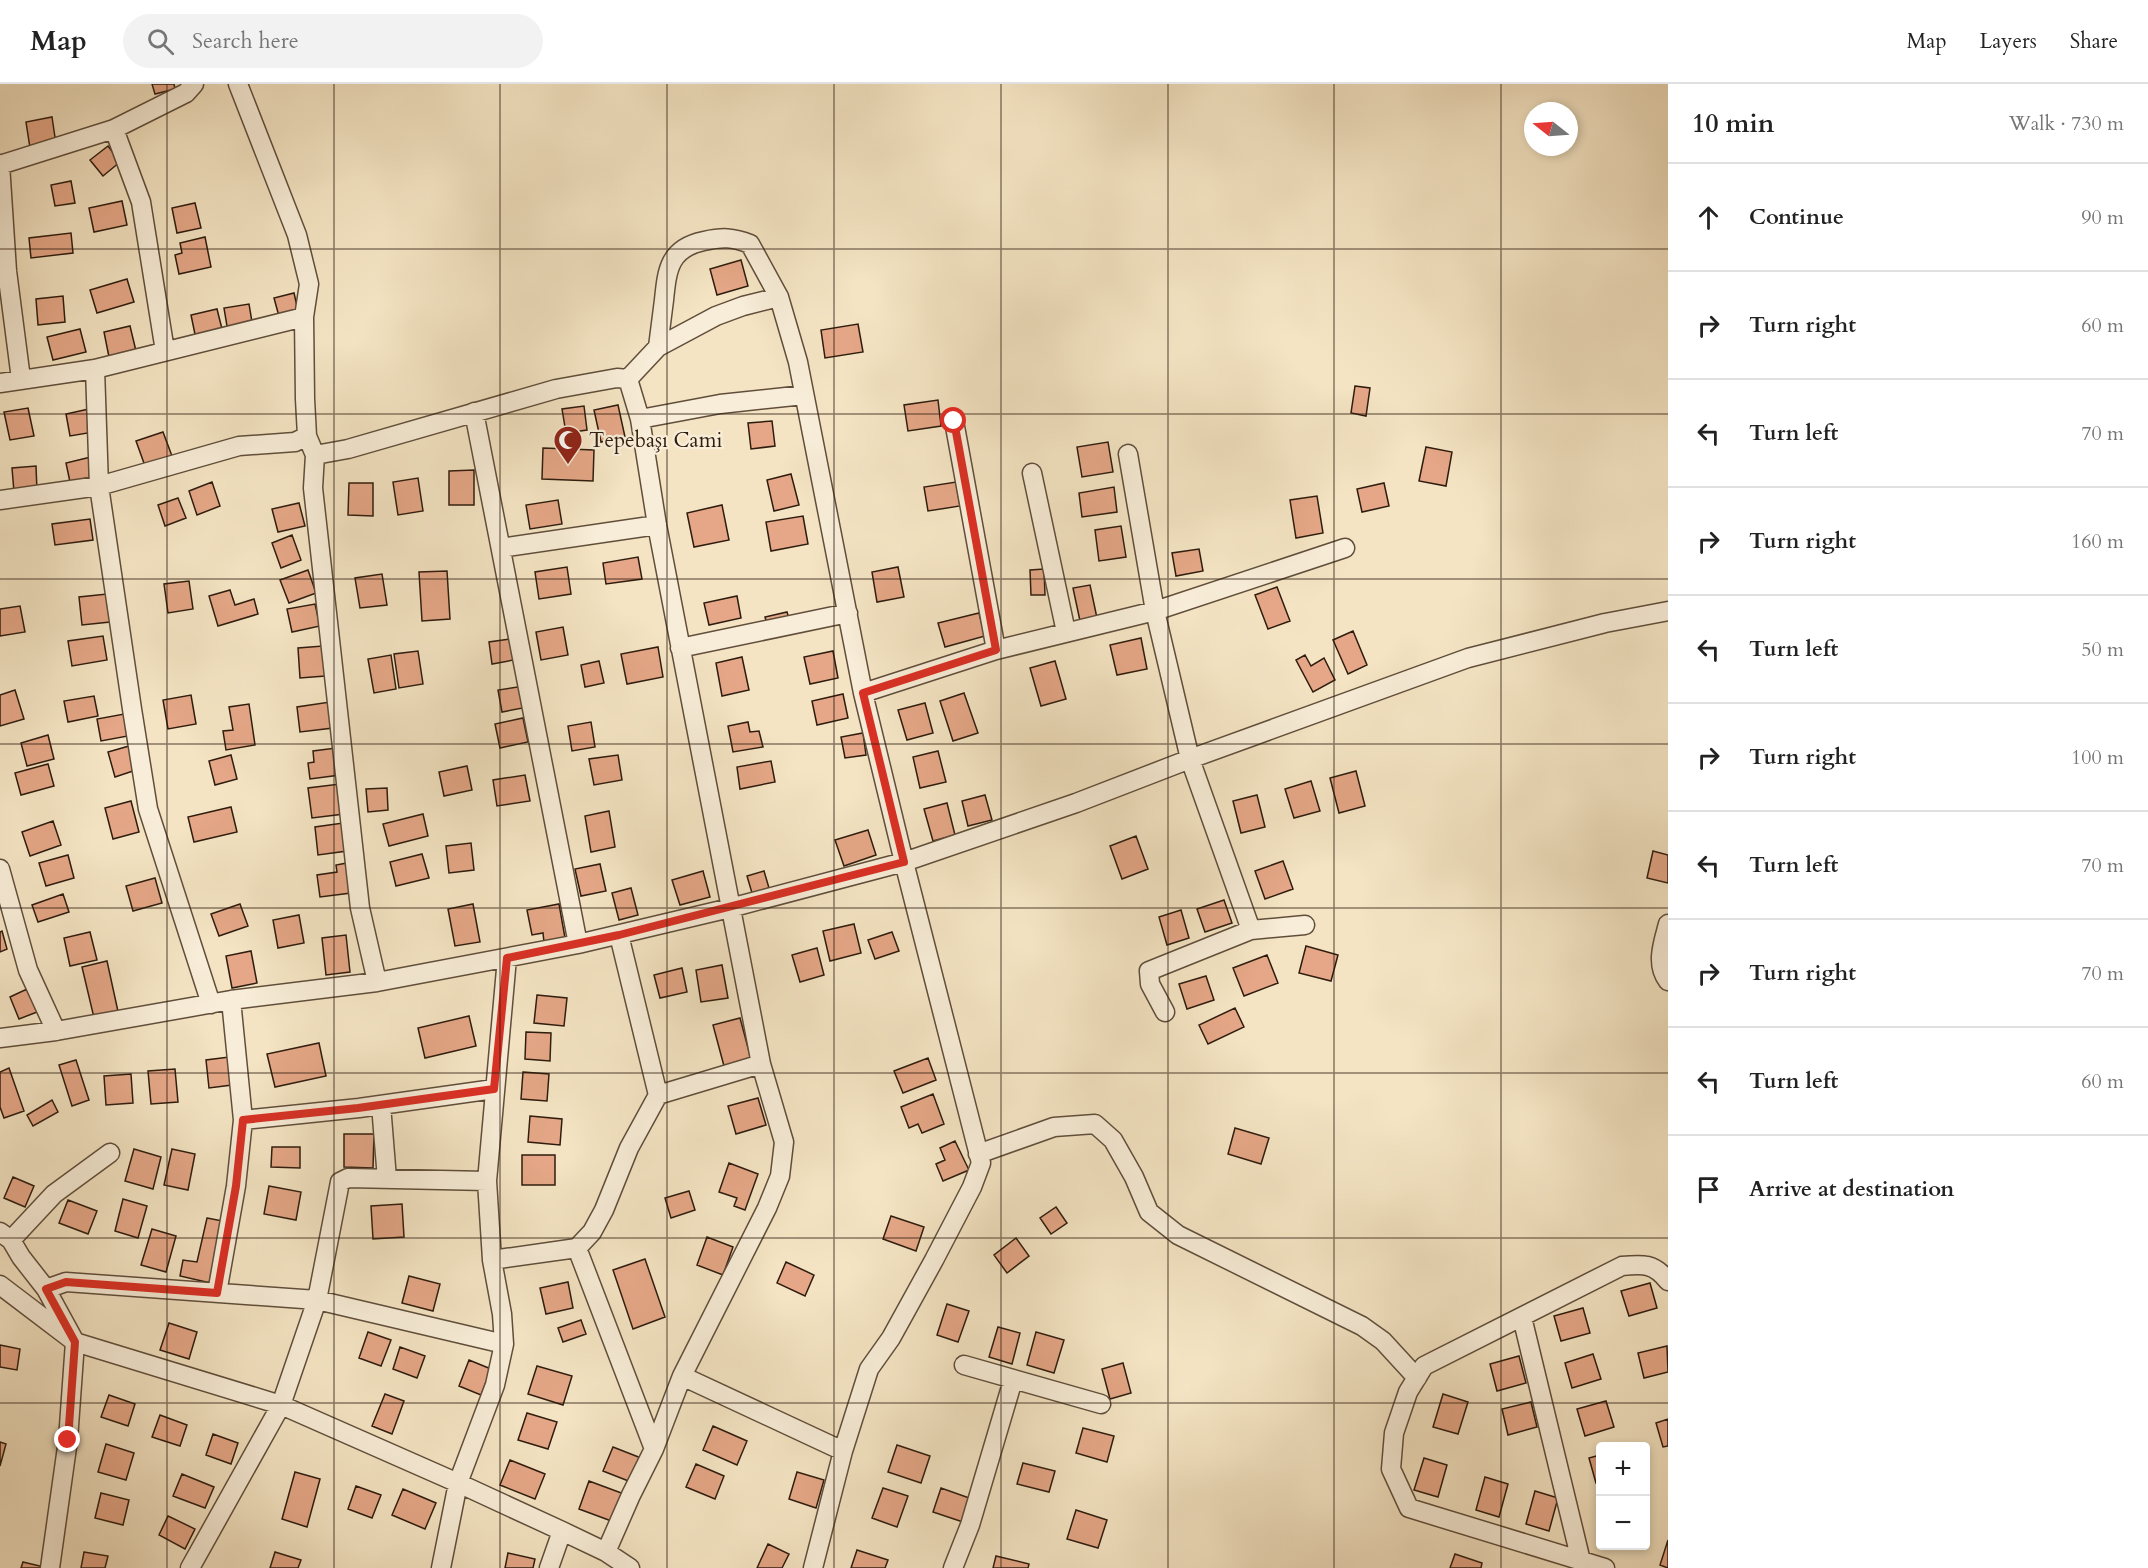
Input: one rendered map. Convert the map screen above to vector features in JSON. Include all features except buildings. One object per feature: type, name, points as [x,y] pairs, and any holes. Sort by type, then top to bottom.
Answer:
[{"type":"street","points":[[21,379],[7,271],[0,165],[114,129],[186,93],[194,84]]},
{"type":"street","points":[[238,84],[297,235],[309,284],[304,317],[307,436],[315,454],[313,488],[360,908],[377,982]]},
{"type":"street","points":[[114,129],[141,202],[165,351]]},
{"type":"street","points":[[658,347],[668,269],[675,256],[695,243],[723,237],[736,238],[750,244],[779,297],[798,362],[863,693],[981,1163],[972,1187],[891,1338],[869,1369],[843,1451],[813,1568]]},
{"type":"street","points":[[628,379],[658,347],[716,316],[742,306],[779,297]]},
{"type":"street","points":[[0,383],[95,369],[304,317]]},
{"type":"street","points":[[95,369],[99,486],[148,809],[211,1004]]},
{"type":"street","points":[[315,454],[348,449],[556,388],[617,378],[628,379]]},
{"type":"street","points":[[606,1552],[654,1449],[682,1376],[768,1208],[780,1176],[784,1142],[761,1064],[680,648],[640,419],[628,379]]},
{"type":"street","points":[[640,419],[720,404],[804,395]]},
{"type":"street","points":[[474,412],[578,944]]},
{"type":"street","points":[[954,421],[996,650]]},
{"type":"street","points":[[0,500],[99,486],[239,447],[295,442],[307,436]]},
{"type":"street","points":[[1128,454],[1155,611],[1190,759],[1251,930]]},
{"type":"street","points":[[1032,473],[1066,632]]},
{"type":"street","points":[[501,548],[657,525]]},
{"type":"street","points":[[863,693],[996,650],[1155,611],[1345,548]]},
{"type":"street","points":[[0,1038],[56,1031],[231,1000],[377,982],[578,944],[730,908],[904,862],[1076,803],[1468,658],[1605,623],[1668,611]]},
{"type":"street","points":[[680,648],[848,613]]},
{"type":"street","points":[[0,869],[28,970],[56,1031]]},
{"type":"street","points":[[1668,924],[1660,961],[1664,976],[1668,981]]},
{"type":"street","points":[[1165,1011],[1150,984],[1149,971],[1251,930],[1305,925]]},
{"type":"street","points":[[492,1260],[577,1248],[592,1232],[600,1218],[629,1148],[658,1095],[619,935]]},
{"type":"street","points":[[441,1568],[458,1483],[495,1385],[504,1344],[502,1314],[492,1260],[487,1181],[507,958]]},
{"type":"street","points":[[217,1293],[236,1186],[243,1120],[231,1000]]},
{"type":"street","points":[[658,1095],[761,1064]]},
{"type":"street","points":[[243,1120],[381,1105],[494,1089]]},
{"type":"street","points":[[381,1105],[387,1179]]},
{"type":"street","points":[[978,1154],[1054,1127],[1095,1124],[1113,1140],[1134,1177],[1149,1212],[1178,1235],[1362,1326],[1383,1341],[1417,1378]]},
{"type":"street","points":[[50,1568],[68,1440],[75,1342],[46,1289],[5,1236],[54,1194],[110,1154]]},
{"type":"street","points":[[190,1568],[281,1405],[317,1300],[340,1182],[348,1178],[487,1181]]},
{"type":"street","points":[[577,1248],[654,1449]]},
{"type":"street","points":[[1605,1568],[1409,1508],[1391,1469],[1394,1433],[1408,1392],[1424,1366],[1623,1266],[1644,1264],[1661,1272],[1668,1281]]},
{"type":"street","points":[[46,1289],[66,1282],[317,1300],[504,1344]]},
{"type":"street","points":[[0,1285],[75,1342],[281,1405],[562,1531],[606,1552],[630,1568]]},
{"type":"street","points":[[1522,1317],[1581,1560]]},
{"type":"street","points":[[964,1365],[1101,1404]]},
{"type":"street","points":[[682,1376],[843,1451]]},
{"type":"street","points":[[953,1568],[970,1525],[1013,1380]]},
{"type":"street","points":[[549,1568],[562,1531]]},
{"type":"place","name":"Tepebaşı Cami","points":[[568,466]]},
{"type":"route","points":[[68,1440],[75,1342],[46,1289],[66,1282],[217,1293],[236,1186],[243,1120],[358,1108],[494,1089],[507,958],[619,935],[904,862],[863,693],[996,650],[954,421]]}]
